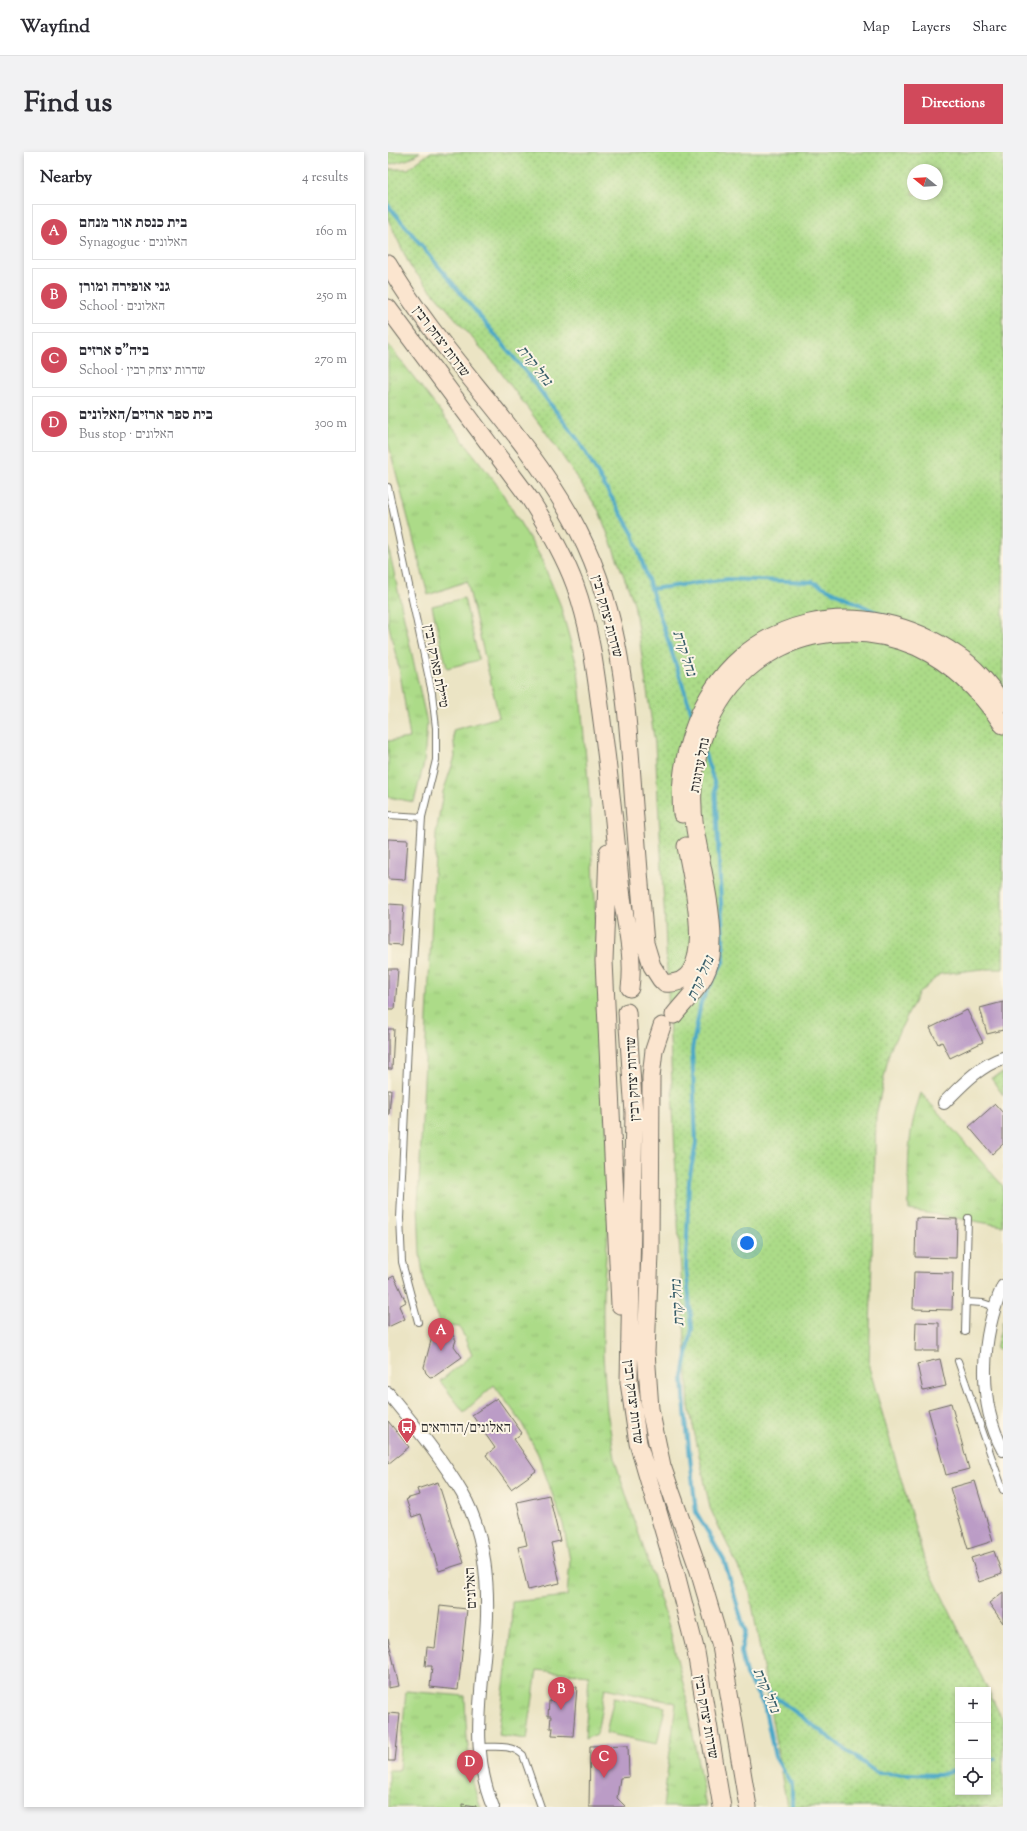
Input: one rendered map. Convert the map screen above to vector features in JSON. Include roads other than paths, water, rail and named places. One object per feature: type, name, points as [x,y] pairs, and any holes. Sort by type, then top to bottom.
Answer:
[{"type":"main road","name":"שדרות יצחק רבין","points":[[388,264],[421,315],[551,485],[571,517],[598,575],[610,610],[623,678],[645,942],[652,966],[663,981]]},
{"type":"main road","name":"שדרות יצחק רבין","points":[[388,308],[530,499],[549,530],[564,559],[579,597],[592,648],[608,766],[620,889],[631,968],[630,988]]},
{"type":"main road","name":"נחל ערוגות","points":[[663,981],[674,983],[680,981],[691,971],[698,955],[699,942],[681,808],[681,788],[687,750],[699,714],[707,700],[729,669],[742,656],[771,636],[807,624],[825,620],[844,619],[884,623],[919,634],[958,655],[984,679],[1003,703]]},
{"type":"main road","name":"נחל ערוגות","points":[[668,1021],[704,980],[711,959],[711,926],[693,814],[692,795],[699,751],[716,708],[728,689],[749,668],[773,651],[802,639],[844,633],[882,636],[927,652],[954,670],[985,700],[1003,725]]},
{"type":"main road","points":[[608,766],[609,821],[604,961],[616,1242],[622,1339],[629,1382]]},
{"type":"main road","points":[[644,979],[663,981],[673,991],[676,999],[668,1021],[654,1029],[638,1025],[627,1012],[625,1004],[630,988],[644,979]]},
{"type":"main road","name":"שדרות יצחק רבין","points":[[627,1012],[634,1127],[629,1382],[638,1443],[679,1583],[696,1652],[722,1807]]},
{"type":"main road","name":"שדרות יצחק רבין","points":[[668,1021],[654,1050],[651,1076],[650,1253],[646,1352],[650,1409],[662,1466],[712,1611],[721,1646],[748,1807]]},
{"type":"street","points":[[944,1103],[971,1077],[991,1062],[1003,1058]]},
{"type":"street","points":[[1003,1286],[995,1307],[987,1336],[985,1377],[990,1414],[1003,1450]]},
{"type":"street","name":"האלונים","points":[[388,1393],[421,1433],[462,1494],[473,1520],[482,1552],[486,1581],[487,1616],[479,1699],[478,1735],[487,1791],[493,1807]]},
{"type":"lane","name":"טיילת פארק רבין","points":[[388,487],[432,693],[435,721],[436,760],[422,817],[407,1051],[400,1218],[402,1262],[418,1322]]},
{"type":"lane","points":[[388,815],[422,817]]},
{"type":"lane","points":[[965,1332],[968,1218]]},
{"type":"lane","points":[[966,1302],[983,1303],[995,1307]]},
{"type":"lane","points":[[958,1361],[1003,1490]]},
{"type":"lane","points":[[480,1747],[511,1748],[517,1750],[523,1756],[541,1807]]},
{"type":"waterway","name":"נחל קרת","points":[[388,205],[525,371],[578,440],[633,534],[693,717]]},
{"type":"waterway","points":[[651,589],[728,579],[813,582],[884,616]]},
{"type":"waterway","name":"נחל קרת","points":[[705,754],[715,785],[724,960],[701,1002],[692,1050],[696,1143],[689,1180],[686,1267],[692,1328],[683,1377],[685,1411],[696,1512],[724,1560],[745,1631],[741,1652],[746,1675],[764,1705],[775,1757],[792,1785],[792,1807]]},
{"type":"waterway","points":[[747,1676],[877,1773],[939,1775],[955,1771]]},
{"type":"waterway","points":[[991,1760],[995,1759]]},
{"type":"place","name":"בית כנסת אור מנחם","points":[[441,1351]]},
{"type":"place","name":"האלונים/הדודאים","points":[[407,1444]]},
{"type":"place","name":"גני אופירה ומורן","points":[[561,1710]]},
{"type":"place","name":"ביה\"ס ארזים","points":[[604,1778]]},
{"type":"place","name":"בית ספר ארזים/האלונים","points":[[470,1783]]}]
